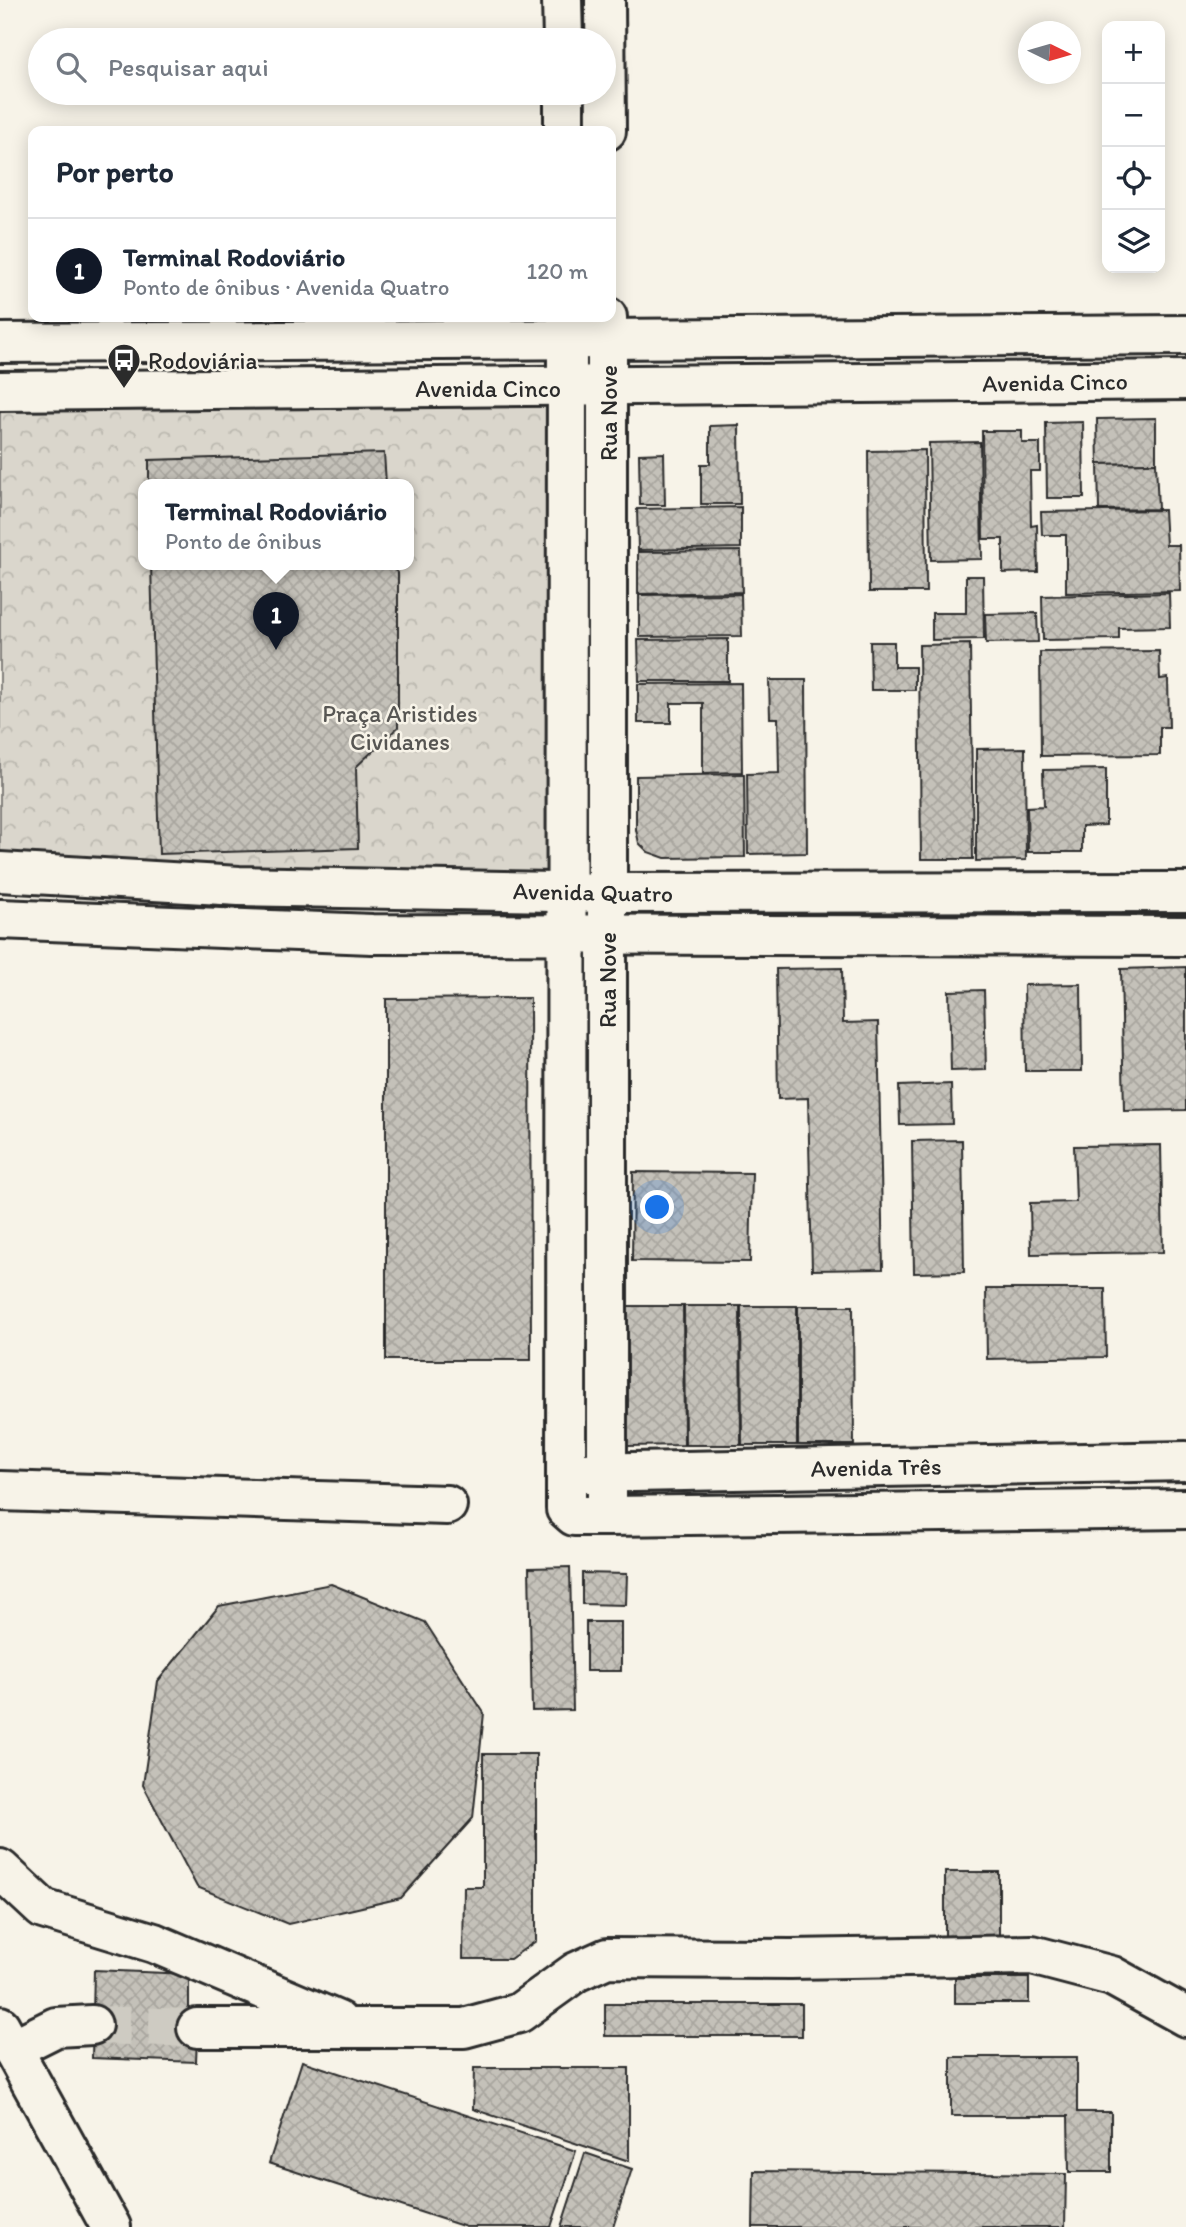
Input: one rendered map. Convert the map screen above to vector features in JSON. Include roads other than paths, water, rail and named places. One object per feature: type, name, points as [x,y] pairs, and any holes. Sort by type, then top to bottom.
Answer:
[{"type":"street","points":[[562,0],[563,28]]},
{"type":"street","points":[[605,0],[605,28]]},
{"type":"street","points":[[564,105],[564,126]]},
{"type":"street","points":[[606,105],[606,126]]},
{"type":"street","name":"Avenida Cinco","points":[[0,343],[567,328],[984,337],[1186,335]]},
{"type":"street","name":"Rua Nove","points":[[567,328],[565,1473],[566,1509],[569,1514]]},
{"type":"street","name":"Rua Nove","points":[[607,328],[607,1516]]},
{"type":"street","points":[[982,383],[984,337]]},
{"type":"street","name":"Avenida Cinco","points":[[0,391],[1186,380]]},
{"type":"street","name":"Avenida Quatro","points":[[0,872],[239,886],[608,893],[1186,892]]},
{"type":"street","points":[[1049,892],[1050,935]]},
{"type":"street","points":[[914,893],[914,935]]},
{"type":"street","name":"Avenida Quatro","points":[[0,919],[372,934],[1186,936]]},
{"type":"street","name":"Avenida Três","points":[[565,1473],[1186,1461]]},
{"type":"street","points":[[0,1491],[447,1505]]},
{"type":"street","name":"Avenida Três","points":[[569,1514],[607,1516],[1186,1509]]},
{"type":"street","points":[[0,1869],[43,1909],[155,1943],[353,2028]]},
{"type":"street","points":[[197,2028],[464,2028],[519,2013],[576,1972],[607,1958],[791,1959],[1032,1955],[1112,1976],[1186,2017]]},
{"type":"street","points":[[92,2025],[56,2027],[6,2038],[111,2227]]},
{"type":"tunnel","points":[[92,2025],[197,2028]]},
{"type":"place","name":"Rodoviária","points":[[124,390]]},
{"type":"place","name":"Terminal Rodoviário","points":[[276,650]]},
{"type":"park label","name":"Praça Aristides Cividanes","points":[[400,727]]}]
